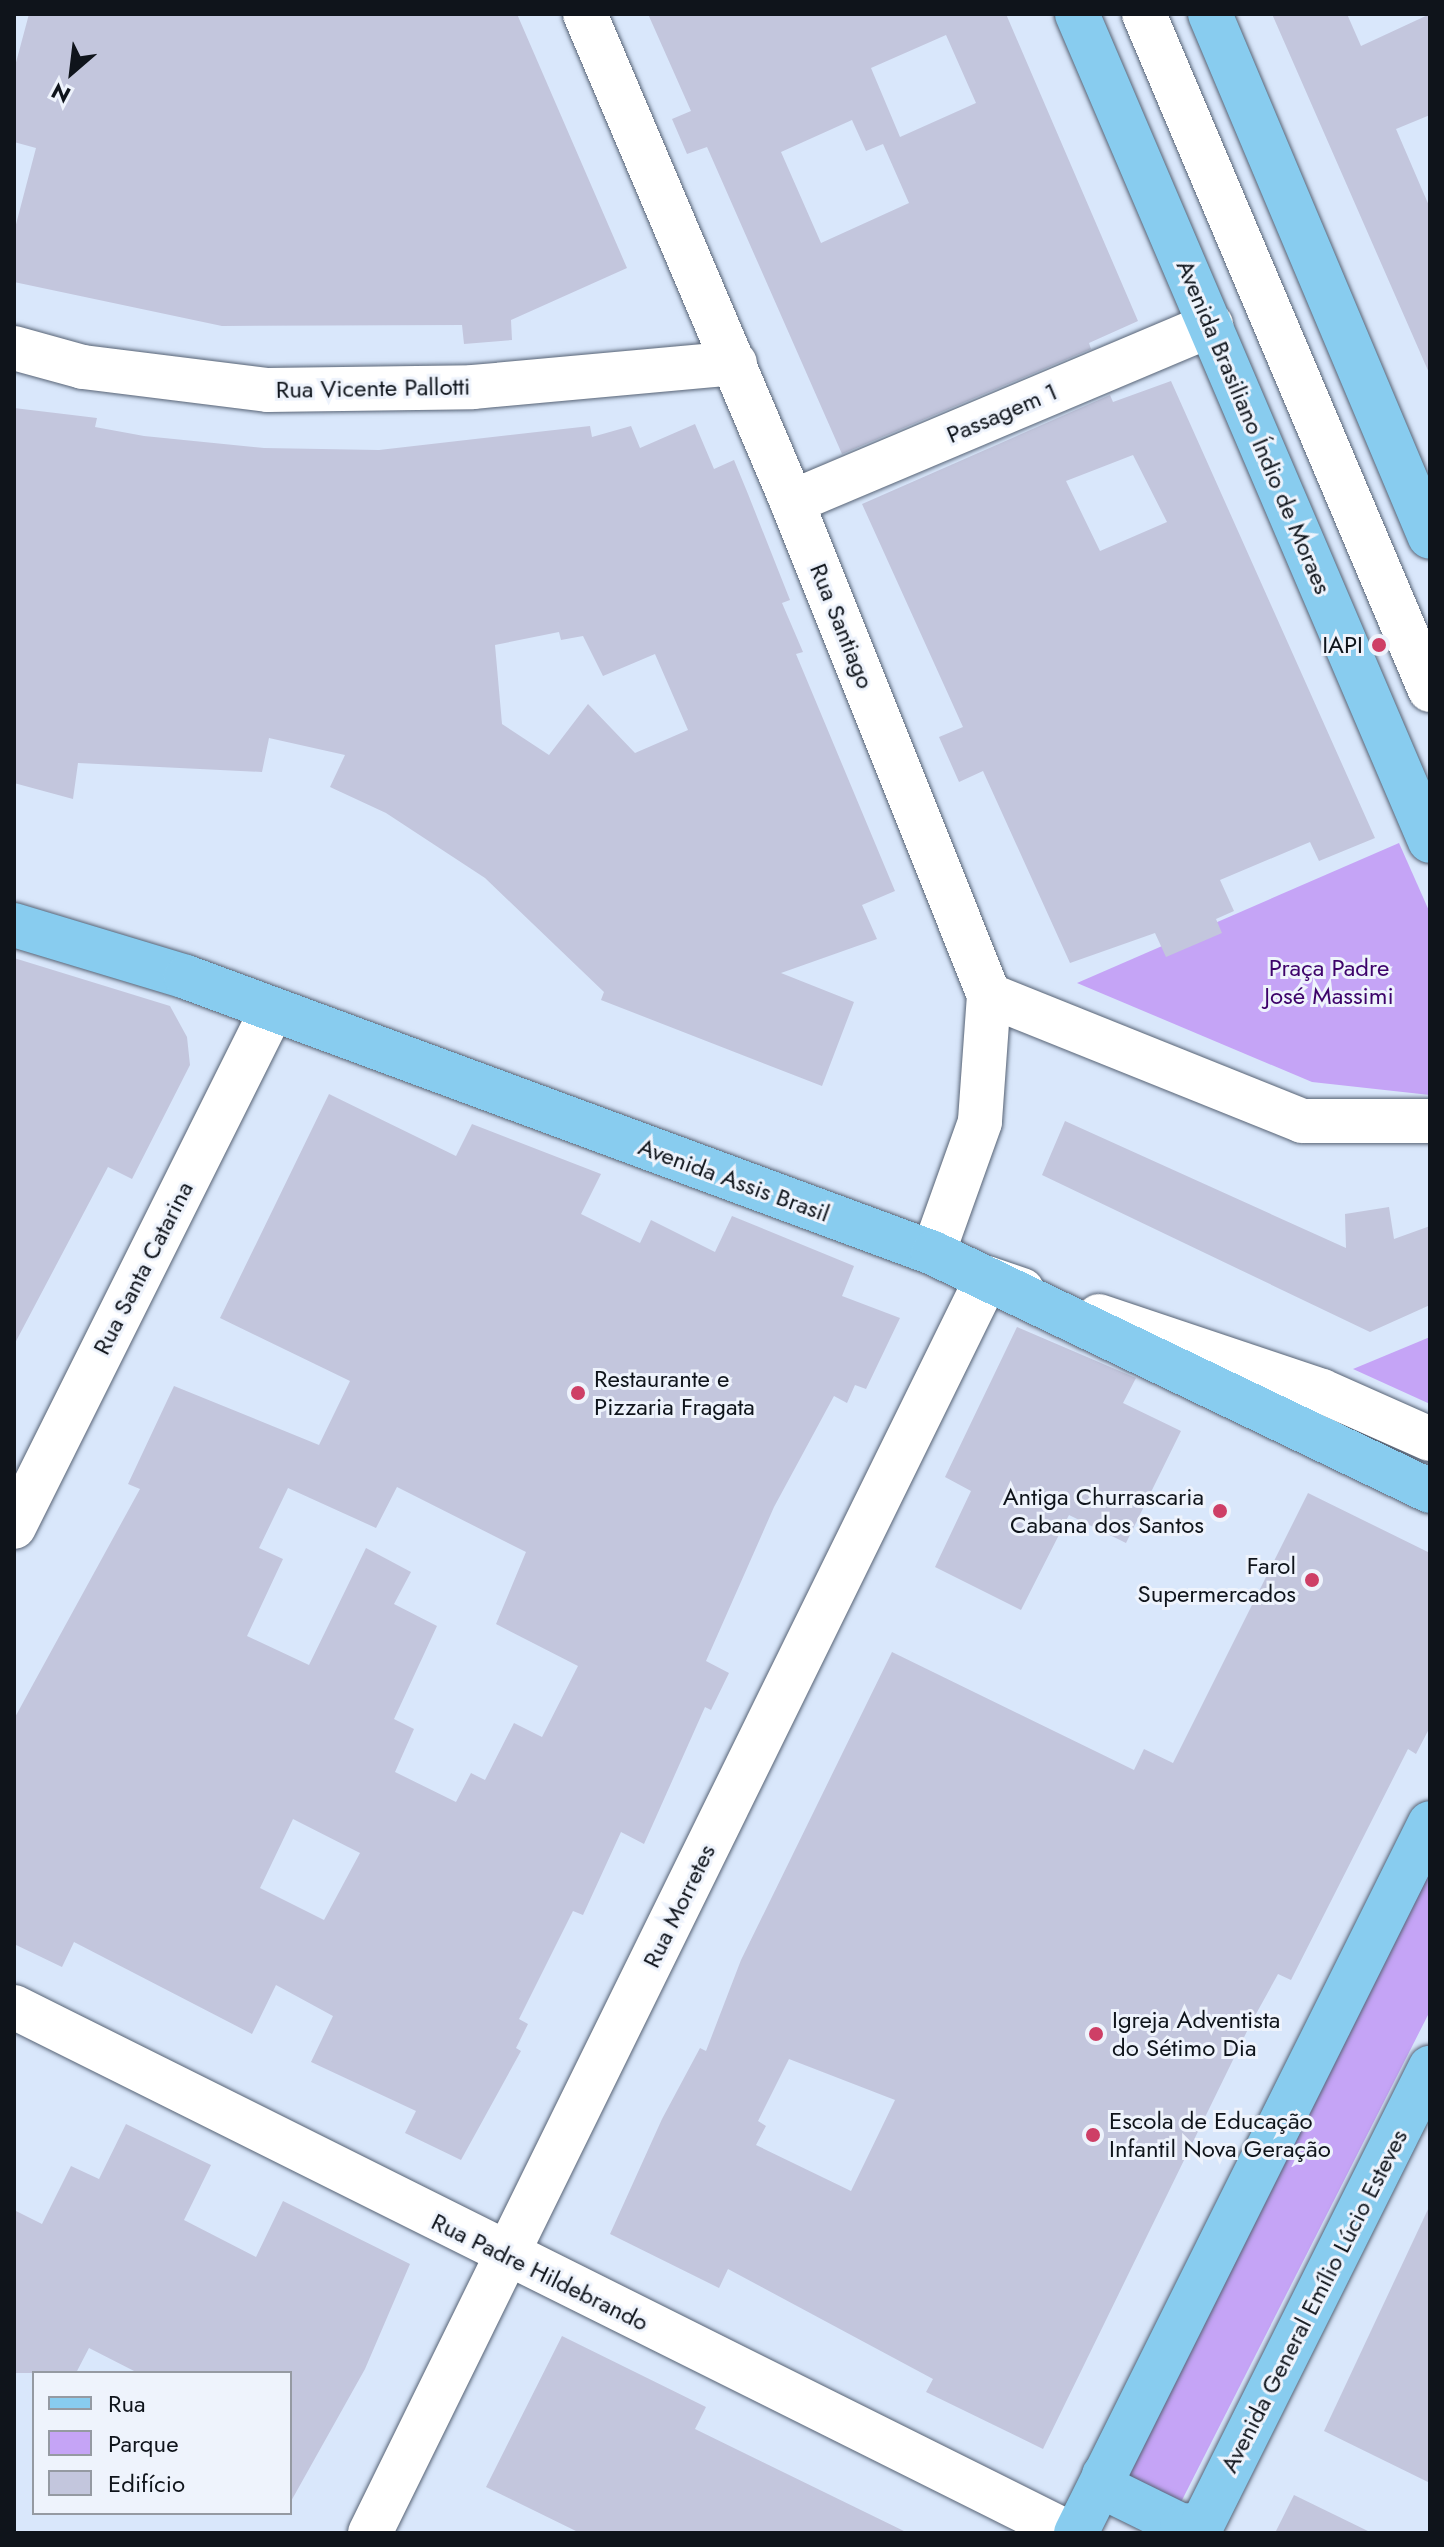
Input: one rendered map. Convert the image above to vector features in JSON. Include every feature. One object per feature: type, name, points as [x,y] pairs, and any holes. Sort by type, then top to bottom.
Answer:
[{"type":"main road","name":"Avenida Brasiliano Índio de Moraes","points":[[1077,14],[1430,841]]},
{"type":"main road","points":[[1210,14],[1420,487],[1430,537]]},
{"type":"main road","name":"Avenida Assis Brasil","points":[[14,925],[272,1010],[933,1253],[1430,1491]]},
{"type":"main road","points":[[1076,2533],[1430,1823]]},
{"type":"main road","name":"Avenida General Emílio Lúcio Esteves","points":[[1200,2528],[1430,2068]]},
{"type":"main road","points":[[1104,2475],[1127,2499],[1182,2526],[1200,2528]]},
{"type":"street","name":"Rua Santiago","points":[[585,14],[735,363],[989,995],[980,1122],[933,1253]]},
{"type":"street","points":[[1144,14],[1430,690]]},
{"type":"street","name":"Passagem 1","points":[[792,502],[1211,325]]},
{"type":"street","name":"Rua Vicente Pallotti","points":[[14,348],[83,367],[268,390],[473,387],[735,363]]},
{"type":"street","points":[[989,995],[1302,1121],[1430,1121]]},
{"type":"street","name":"Rua Santa Catarina","points":[[14,1527],[272,1010]]},
{"type":"street","points":[[987,1278],[1322,1391],[1430,1439]]},
{"type":"street","name":"Rua Morretes","points":[[370,2533],[987,1278]]},
{"type":"street","name":"Rua Padre Hildebrando","points":[[14,2007],[506,2256],[1069,2533]]},
{"type":"green space","name":"Praça Padre José Massimi","points":[[1399,843],[1430,913],[1430,1095],[1312,1082],[1077,983]]},
{"type":"green space","points":[[1430,1337],[1430,1404],[1353,1369]]},
{"type":"green space","points":[[1430,1865],[1430,2011],[1176,2512],[1119,2484]]},
{"type":"building","points":[[29,14],[517,14],[627,268],[511,320],[512,340],[464,344],[462,325],[222,326],[14,282],[14,232],[36,148],[14,142],[14,70]]},
{"type":"building","points":[[648,14],[1006,14],[1138,321],[1089,343],[1091,349],[842,454],[707,147],[687,154],[672,119],[691,111]],"holes":[[[946,35],[976,103],[900,137],[871,68]],[[852,120],[866,151],[883,144],[909,203],[821,243],[781,152]]]},
{"type":"building","points":[[1272,14],[1347,14],[1361,46],[1430,14],[1430,115],[1396,129],[1430,208],[1430,375]]},
{"type":"building","points":[[1171,381],[1375,838],[1319,861],[1310,842],[1220,880],[1234,911],[1216,919],[1222,933],[1166,957],[1155,933],[1070,963],[983,771],[959,782],[939,737],[963,727],[862,504],[1110,395],[1113,402]],"holes":[[[1133,455],[1167,522],[1100,551],[1066,481]]]},
{"type":"building","points":[[14,408],[97,418],[95,427],[144,436],[264,448],[379,450],[590,426],[592,437],[631,426],[640,448],[695,424],[714,469],[734,460],[790,600],[782,603],[803,652],[796,654],[895,891],[862,905],[877,939],[781,973],[854,1002],[822,1086],[601,1000],[604,992],[485,878],[386,813],[330,787],[345,755],[269,738],[262,772],[78,763],[73,799],[14,783]],"holes":[[[559,632],[561,640],[583,636],[603,676],[655,654],[688,730],[635,753],[588,704],[549,755],[502,724],[495,645]]]},
{"type":"building","points":[[14,958],[170,1006],[187,1037],[190,1065],[132,1179],[108,1167],[14,1345]]},
{"type":"building","points":[[329,1094],[456,1156],[472,1124],[601,1174],[581,1214],[640,1243],[651,1220],[715,1252],[732,1216],[854,1266],[842,1296],[900,1318],[866,1389],[855,1385],[847,1403],[834,1396],[774,1507],[706,1661],[729,1673],[711,1710],[705,1707],[644,1844],[621,1832],[583,1915],[573,1911],[519,2019],[528,2024],[516,2048],[521,2051],[461,2160],[405,2133],[416,2111],[311,2062],[333,2016],[276,1985],[252,2034],[74,1942],[62,1967],[14,1944],[14,1719],[140,1489],[128,1484],[174,1386],[319,1445],[350,1381],[220,1318]],"holes":[[[397,1487],[526,1552],[496,1624],[578,1666],[542,1737],[514,1723],[485,1780],[471,1773],[456,1802],[395,1772],[414,1729],[394,1719],[437,1626],[394,1604],[411,1572],[366,1548],[309,1665],[247,1636],[283,1559],[259,1548],[288,1488],[376,1528]],[[293,1819],[360,1853],[324,1920],[260,1888]]]},
{"type":"building","points":[[1065,1121],[1346,1248],[1345,1214],[1389,1207],[1394,1239],[1430,1226],[1430,1305],[1370,1332],[1042,1175]]},
{"type":"building","points":[[1017,1327],[1136,1378],[1123,1403],[1181,1431],[1126,1543],[1069,1515],[1021,1610],[935,1567],[971,1491],[945,1477]]},
{"type":"building","points":[[1308,1493],[1430,1553],[1430,1727],[1416,1754],[1408,1749],[1291,1980],[1278,1974],[1251,2023],[1043,2449],[926,2392],[933,2379],[728,2269],[719,2288],[610,2234],[662,2119],[700,2048],[706,2051],[741,1960],[892,1652],[1134,1770],[1144,1749],[1173,1763]],"holes":[[[789,2059],[895,2100],[851,2191],[756,2145],[766,2126],[758,2121]]]},
{"type":"building","points":[[126,2124],[211,2165],[184,2220],[256,2257],[283,2201],[410,2264],[365,2369],[292,2499],[292,2371],[134,2371],[89,2348],[77,2371],[14,2373],[14,2210],[42,2224],[71,2166],[99,2179]]},
{"type":"building","points":[[1430,2205],[1430,2483],[1324,2431]]},
{"type":"building","points":[[562,2336],[706,2407],[695,2429],[908,2533],[580,2533],[486,2487]]},
{"type":"building","points":[[1294,2495],[1372,2533],[1275,2533]]},
{"type":"place","name":"IAPI","points":[[1379,645]]},
{"type":"place","name":"Restaurante e Pizzaria Fragata","points":[[578,1393]]},
{"type":"place","name":"Antiga Churrascaria Cabana dos Santos","points":[[1220,1511]]},
{"type":"place","name":"Farol Supermercados","points":[[1312,1580]]},
{"type":"place","name":"Igreja Adventista do Sétimo Dia","points":[[1096,2034]]},
{"type":"place","name":"Escola de Educação Infantil Nova Geração","points":[[1093,2135]]}]
